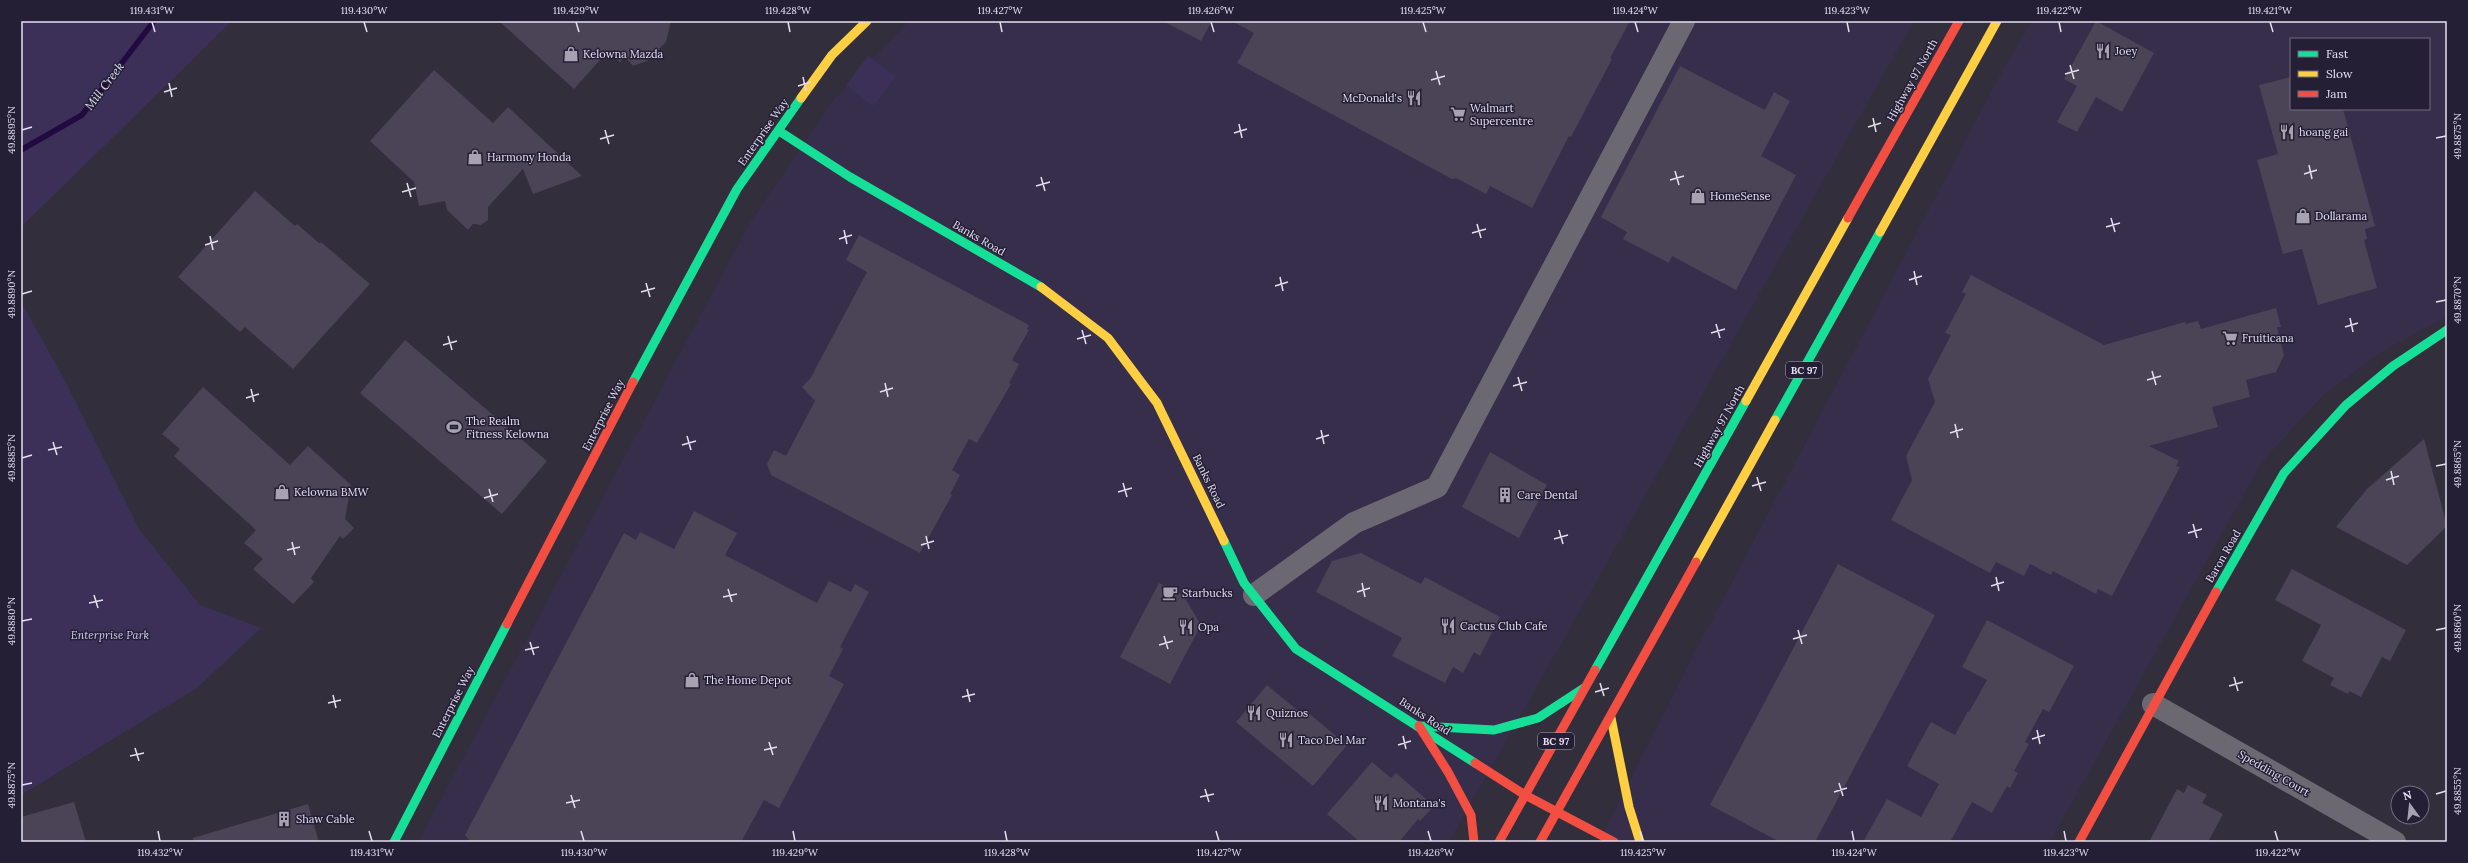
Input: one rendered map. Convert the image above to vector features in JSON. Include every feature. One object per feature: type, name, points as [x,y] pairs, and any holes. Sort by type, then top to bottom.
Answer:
[{"type":"main road","name":"Enterprise Way","points":[[394,842],[638,371],[733,196],[832,55],[867,21]]},
{"type":"main road","name":"Highway 97 North","points":[[1499,842],[1959,21]]},
{"type":"main road","name":"BC 97","points":[[1540,842],[1611,718],[1997,21]]},
{"type":"main road","name":"Banks Road","points":[[780,131],[850,177],[1043,288],[1068,305],[1108,338],[1157,403],[1244,583],[1296,648],[1525,795],[1614,842]]},
{"type":"main road","name":"Baron Road","points":[[2079,842],[2153,704],[2284,474],[2346,405],[2393,366],[2447,330]]},
{"type":"main road","points":[[1418,726],[1494,730],[1538,718],[1587,686]]},
{"type":"main road","points":[[1611,718],[1629,807],[1640,842]]},
{"type":"main road","points":[[1418,726],[1448,772],[1471,816],[1474,842]]},
{"type":"street","points":[[1254,595],[1354,523],[1437,487],[1684,21]]},
{"type":"street","name":"Spedding Court","points":[[2153,704],[2395,842]]},
{"type":"shaded area","points":[[909,21],[1914,21],[1449,842],[418,842],[751,221],[834,99]]},
{"type":"shaded area","points":[[2032,21],[2447,21],[2447,317],[2383,351],[2325,394],[2262,462],[2050,842],[1599,842],[1697,648],[2000,75]]},
{"type":"green space","points":[[21,21],[232,21],[21,227]]},
{"type":"green space","points":[[868,56],[896,77],[873,106],[846,85]]},
{"type":"green space","name":"Enterprise Park","points":[[21,302],[62,375],[139,529],[200,605],[261,628],[197,688],[21,795]]},
{"type":"building","name":"Kelowna Mazda","points":[[499,21],[671,21],[666,42],[647,61],[633,66],[625,57],[620,62],[607,52],[574,89]]},
{"type":"building","points":[[1163,21],[1212,21],[1201,41]]},
{"type":"building","name":"Walmart Supercentre","points":[[1232,21],[1630,21],[1610,58],[1612,59],[1571,137],[1569,136],[1532,208],[1490,186],[1486,194],[1456,178],[1452,179],[1237,63],[1254,33]]},
{"type":"building","points":[[2096,21],[2154,53],[2122,112],[2096,97],[2077,132],[2057,122],[2077,86],[2064,79]]},
{"type":"building","name":"HomeSense","points":[[1680,66],[1765,110],[1774,92],[1790,101],[1761,156],[1796,175],[1736,290],[1672,256],[1669,263],[1623,239],[1627,232],[1601,217]]},
{"type":"building","name":"Harmony Honda","points":[[434,70],[493,123],[508,107],[582,176],[533,194],[523,169],[488,207],[488,220],[481,225],[473,224],[468,230],[447,210],[445,201],[419,206],[414,182],[370,141]]},
{"type":"building","points":[[2290,77],[2290,110],[2343,110],[2375,226],[2365,229],[2367,239],[2364,240],[2377,288],[2318,305],[2302,249],[2283,254],[2257,160],[2278,154],[2259,85]]},
{"type":"building","points":[[255,191],[295,226],[297,224],[319,243],[321,242],[370,284],[293,369],[245,327],[240,332],[178,277]]},
{"type":"building","points":[[859,235],[1029,325],[1027,329],[1029,330],[1012,360],[1019,364],[1009,383],[1011,384],[977,443],[969,439],[952,470],[960,475],[950,494],[952,495],[920,553],[771,475],[767,464],[774,450],[786,456],[815,401],[802,387],[810,379],[867,272],[846,260]]},
{"type":"building","points":[[1971,275],[2104,345],[2185,322],[2186,324],[2198,321],[2201,329],[2276,308],[2281,327],[2277,327],[2284,355],[2276,372],[2246,380],[2250,397],[2212,407],[2218,427],[2149,446],[2179,461],[2176,466],[2180,467],[2112,596],[2098,589],[2096,594],[2053,571],[2051,575],[2030,564],[2024,576],[1996,562],[1990,573],[1891,520],[1912,480],[1906,456],[1935,402],[1928,379],[1951,335],[1945,333],[1966,294],[1962,292]]},
{"type":"building","name":"The Realm Fitness Kelowna","points":[[405,340],[547,461],[502,514],[360,393]]},
{"type":"building","name":"Kelowna BMW","points":[[203,387],[290,465],[308,446],[351,485],[345,519],[354,528],[343,539],[340,536],[311,578],[314,582],[293,604],[253,569],[263,559],[244,543],[256,530],[174,456],[180,449],[162,434]]},
{"type":"building","points":[[2424,439],[2447,526],[2407,565],[2336,527],[2367,489]]},
{"type":"building","name":"Care Dental","points":[[1490,452],[1547,485],[1519,538],[1462,507]]},
{"type":"building","name":"The Home Depot","points":[[694,511],[737,533],[725,555],[817,603],[829,581],[851,592],[855,584],[869,592],[840,647],[843,649],[829,676],[844,684],[779,808],[764,800],[741,842],[471,842],[465,835],[624,533],[636,540],[640,532],[674,549]]},
{"type":"building","points":[[1361,553],[1421,584],[1425,577],[1500,617],[1480,656],[1474,652],[1463,673],[1453,667],[1445,683],[1392,656],[1402,638],[1316,592],[1332,561]]},
{"type":"building","points":[[1838,564],[1935,615],[1815,842],[1780,842],[1710,805]]},
{"type":"building","points":[[2292,569],[2406,630],[2390,661],[2382,657],[2361,697],[2349,691],[2348,694],[2330,685],[2334,678],[2302,661],[2321,625],[2275,600]]},
{"type":"building","points":[[1159,583],[1183,595],[1201,625],[1170,684],[1120,657]]},
{"type":"building","points":[[1987,620],[2074,666],[2049,712],[2043,709],[2025,742],[2029,744],[2014,771],[2018,773],[2010,788],[2007,786],[1992,813],[1972,802],[1950,842],[1863,842],[1887,799],[1921,817],[1939,784],[1907,766],[1931,722],[1955,735],[1987,680],[1962,667]]},
{"type":"building","points":[[1267,685],[1303,715],[1306,711],[1347,745],[1313,786],[1236,722]]},
{"type":"building","points":[[1372,762],[1391,778],[1396,773],[1434,806],[1420,821],[1418,819],[1399,842],[1360,842],[1327,814]]},
{"type":"building","points":[[2188,785],[2207,795],[2202,803],[2223,814],[2208,842],[2149,842],[2177,789],[2184,793]]},
{"type":"building","points":[[74,802],[86,842],[21,842],[21,817]]},
{"type":"building","name":"Shaw Cable","points":[[308,804],[319,842],[194,842],[193,838]]},
{"type":"waterway","name":"Mill Creek","points":[[21,150],[82,115],[154,21]]},
{"type":"traffic: fast","points":[[633,382],[737,189],[801,98]]},
{"type":"traffic: fast","points":[[779,131],[850,177],[1041,287]]},
{"type":"traffic: fast","points":[[1775,420],[1880,232]]},
{"type":"traffic: fast","points":[[2216,592],[2284,473],[2346,405],[2393,366],[2447,330]]},
{"type":"traffic: fast","points":[[1595,670],[1746,401]]},
{"type":"traffic: fast","points":[[1224,541],[1244,583],[1296,649],[1475,763]]},
{"type":"traffic: fast","points":[[394,842],[507,624]]},
{"type":"traffic: fast","points":[[1419,726],[1494,730],[1538,718],[1584,688]]},
{"type":"traffic: slow","points":[[801,98],[832,55],[867,21]]},
{"type":"traffic: slow","points":[[1880,232],[1997,21]]},
{"type":"traffic: slow","points":[[1746,401],[1848,218]]},
{"type":"traffic: slow","points":[[1041,287],[1108,338],[1157,403],[1224,541]]},
{"type":"traffic: slow","points":[[1696,562],[1775,420]]},
{"type":"traffic: slow","points":[[1611,718],[1629,807],[1640,842]]},
{"type":"traffic: jam","points":[[1848,218],[1959,21]]},
{"type":"traffic: jam","points":[[507,624],[633,382]]},
{"type":"traffic: jam","points":[[1540,842],[1696,562]]},
{"type":"traffic: jam","points":[[2079,842],[2216,592]]},
{"type":"traffic: jam","points":[[1499,842],[1595,670]]},
{"type":"traffic: jam","points":[[1419,726],[1448,772],[1471,815],[1474,842]]},
{"type":"traffic: jam","points":[[1475,763],[1525,795],[1614,842]]},
{"type":"place","name":"Joey","points":[[2103,51]]},
{"type":"place","name":"Kelowna Mazda","points":[[571,54]]},
{"type":"place","name":"McDonald's","points":[[1414,98]]},
{"type":"place","name":"Walmart Supercentre","points":[[1458,114]]},
{"type":"place","name":"hoang gai","points":[[2287,132]]},
{"type":"place","name":"Harmony Honda","points":[[475,157]]},
{"type":"place","name":"HomeSense","points":[[1698,196]]},
{"type":"place","name":"Dollarama","points":[[2303,216]]},
{"type":"place","name":"Fruiticana","points":[[2230,338]]},
{"type":"place","name":"The Realm Fitness Kelowna","points":[[454,427]]},
{"type":"place","name":"Kelowna BMW","points":[[282,492]]},
{"type":"place","name":"Care Dental","points":[[1505,495]]},
{"type":"place","name":"Starbucks","points":[[1170,593]]},
{"type":"place","name":"Cactus Club Cafe","points":[[1448,626]]},
{"type":"place","name":"Opa","points":[[1186,627]]},
{"type":"place","name":"The Home Depot","points":[[692,680]]},
{"type":"place","name":"Quiznos","points":[[1254,713]]},
{"type":"place","name":"Taco Del Mar","points":[[1286,740]]},
{"type":"place","name":"Montana's","points":[[1381,803]]},
{"type":"place","name":"Shaw Cable","points":[[284,819]]}]
